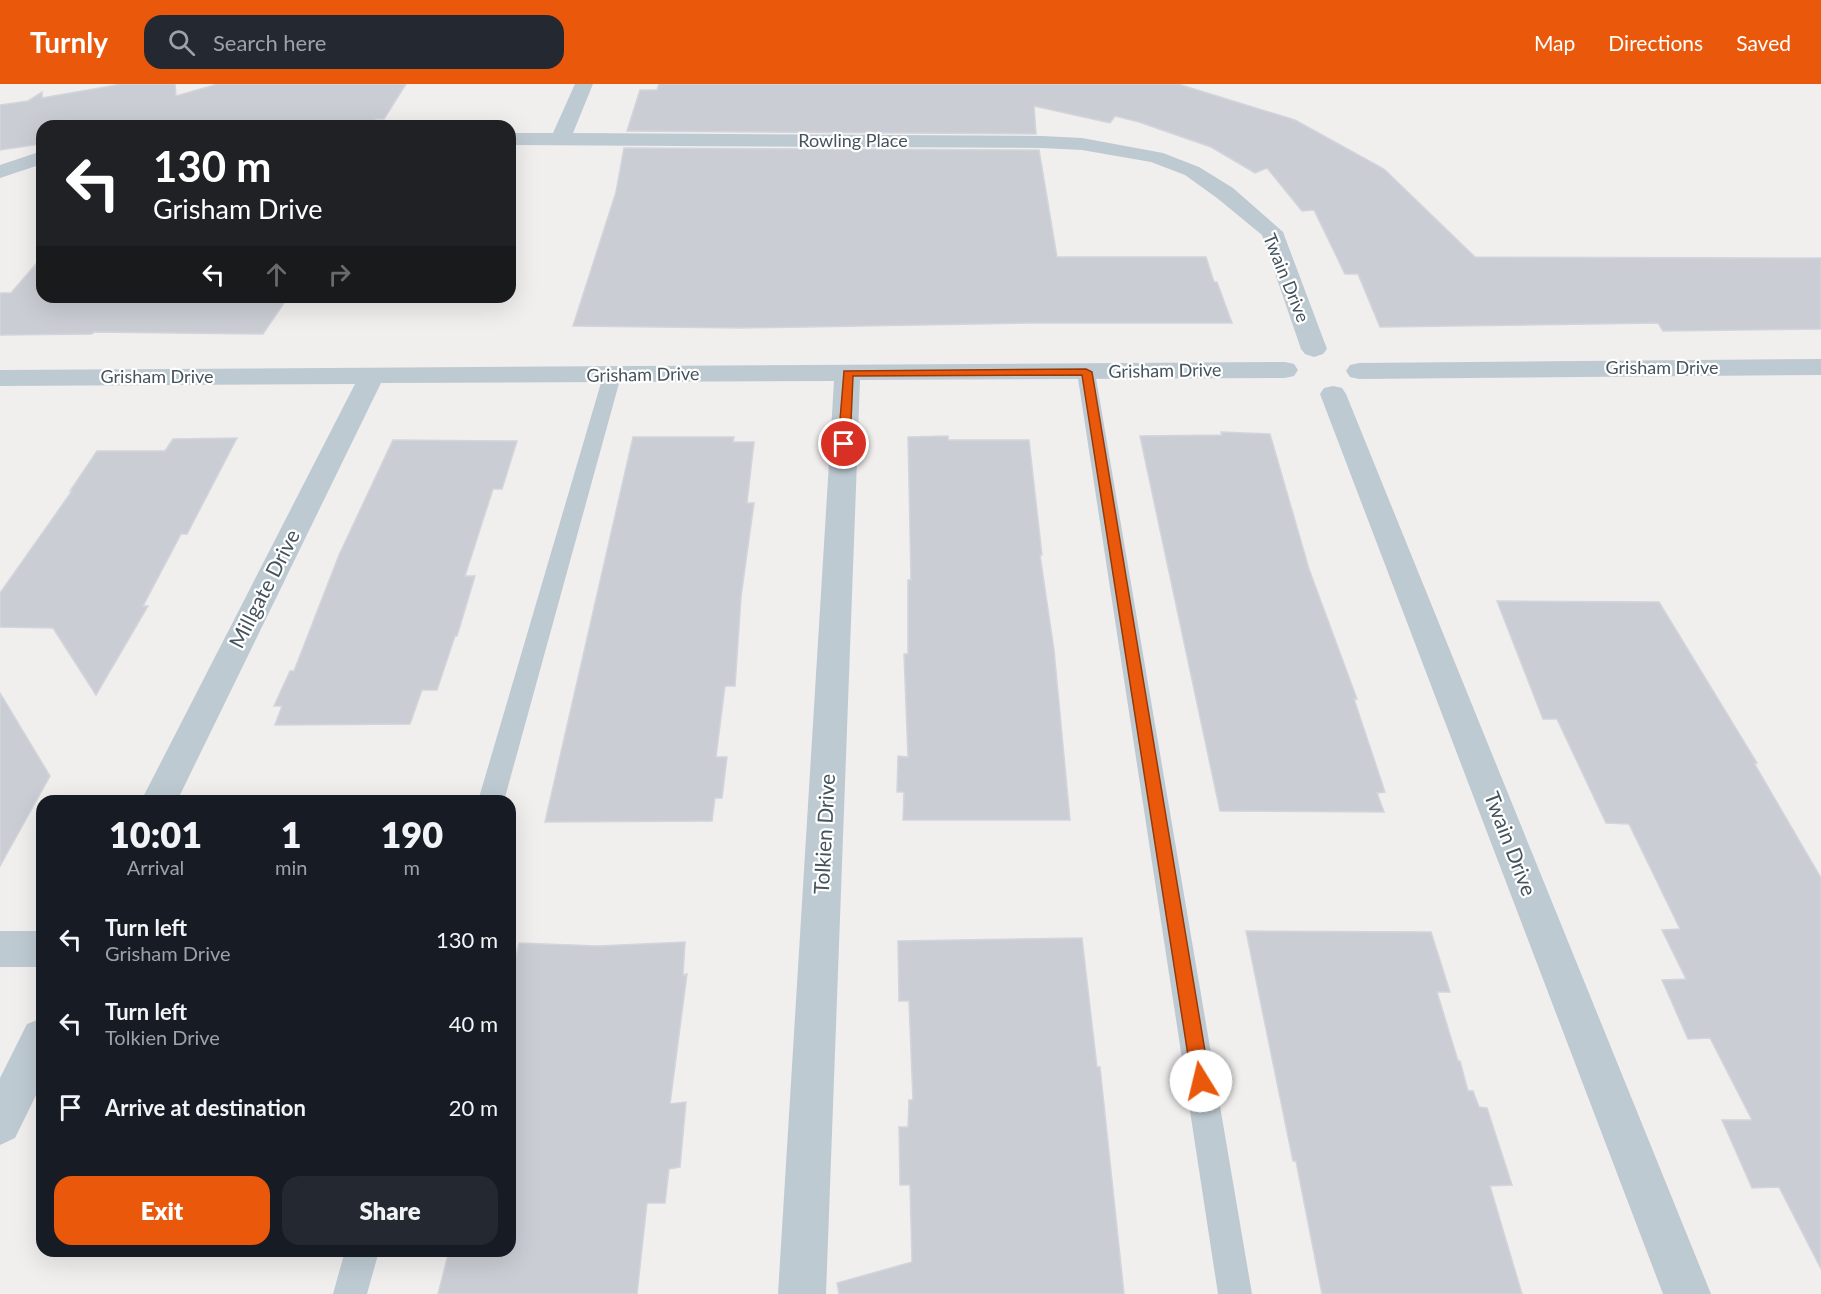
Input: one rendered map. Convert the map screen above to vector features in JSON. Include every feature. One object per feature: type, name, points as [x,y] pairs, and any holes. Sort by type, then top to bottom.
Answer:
[{"type":"street","points":[[561,138],[584,84]]},
{"type":"street","name":"Rowling Place","points":[[516,138],[1062,143],[1082,144],[1156,157],[1192,171]]},
{"type":"street","points":[[0,172],[36,159]]},
{"type":"street","name":"Twain Drive","points":[[1192,171],[1225,193],[1272,232],[1323,371],[1687,1294]]},
{"type":"street","name":"Grisham Drive","points":[[0,378],[1821,367]]},
{"type":"street","name":"Tolkien Drive","points":[[802,1294],[848,373]]},
{"type":"street","name":"Millgate Drive","points":[[162,795],[371,377]]},
{"type":"street","points":[[0,950],[36,949]]},
{"type":"street","points":[[0,1123],[36,1050]]},
{"type":"lane","points":[[1086,372],[1235,1294]]},
{"type":"lane","points":[[492,795],[612,376]]},
{"type":"lane","points":[[350,1294],[360,1257]]},
{"type":"building","points":[[122,84],[175,84],[176,96],[218,84],[406,84],[384,119],[36,120],[36,145],[0,150],[0,105],[28,101],[42,92],[42,98]]},
{"type":"building","points":[[659,84],[1178,84],[1295,120],[1384,169],[1475,257],[1821,258],[1821,329],[1663,331],[1658,323],[1380,327],[1358,274],[1345,274],[1314,210],[1302,211],[1267,168],[1255,173],[1211,147],[1139,122],[1115,116],[1110,123],[1034,106],[1036,134],[627,131],[640,90],[657,90]]},
{"type":"building","points":[[624,148],[1039,150],[1057,257],[1206,257],[1232,323],[1032,323],[742,328],[573,326],[616,192]]},
{"type":"building","points":[[36,264],[36,303],[284,303],[263,334],[94,332],[92,334],[0,335],[0,293],[11,293]]},
{"type":"building","points":[[1221,432],[1270,434],[1309,569],[1357,699],[1354,699],[1385,792],[1377,793],[1384,812],[1220,811],[1140,436],[1222,435]]},
{"type":"building","points":[[948,436],[948,440],[1029,440],[1042,555],[1040,555],[1054,650],[1070,820],[903,820],[904,792],[897,792],[898,756],[908,757],[904,654],[908,654],[908,580],[911,580],[908,437]]},
{"type":"building","points":[[633,437],[734,437],[733,442],[754,442],[747,503],[754,503],[741,597],[735,686],[725,686],[716,757],[727,757],[722,798],[715,798],[712,821],[545,822]]},
{"type":"building","points":[[237,438],[187,534],[181,534],[143,606],[148,606],[96,695],[53,628],[0,627],[0,593],[72,491],[70,491],[97,451],[165,451],[173,439]]},
{"type":"building","points":[[393,440],[517,441],[502,489],[493,489],[465,576],[475,576],[457,636],[455,636],[437,690],[422,690],[410,724],[275,725],[282,706],[274,706],[290,671],[294,671],[339,555]]},
{"type":"building","points":[[1497,601],[1659,602],[1757,763],[1754,763],[1821,878],[1821,1269],[1779,1187],[1752,1188],[1722,1120],[1752,1120],[1710,1038],[1688,1039],[1662,980],[1686,979],[1662,930],[1680,929],[1629,824],[1606,823],[1557,719],[1543,719]]},
{"type":"building","points":[[0,693],[50,776],[39,795],[36,795],[36,801],[0,866]]},
{"type":"building","points":[[1246,931],[1431,932],[1450,992],[1437,992],[1458,1061],[1460,1061],[1468,1091],[1473,1091],[1479,1107],[1487,1108],[1512,1185],[1490,1186],[1522,1294],[1322,1294],[1296,1161],[1293,1161]]},
{"type":"building","points":[[1082,938],[1097,1067],[1100,1067],[1124,1294],[839,1294],[837,1283],[912,1262],[910,1185],[900,1185],[899,1127],[908,1127],[909,1100],[913,1100],[909,1001],[899,1001],[898,941]]},
{"type":"building","points":[[685,942],[683,975],[687,974],[670,1104],[686,1102],[680,1167],[669,1169],[665,1203],[647,1203],[637,1294],[438,1294],[447,1257],[516,1257],[516,956],[519,943],[598,946]]},
{"type":"route","points":[[844,444],[848,373],[1086,372],[1201,1081]]}]
